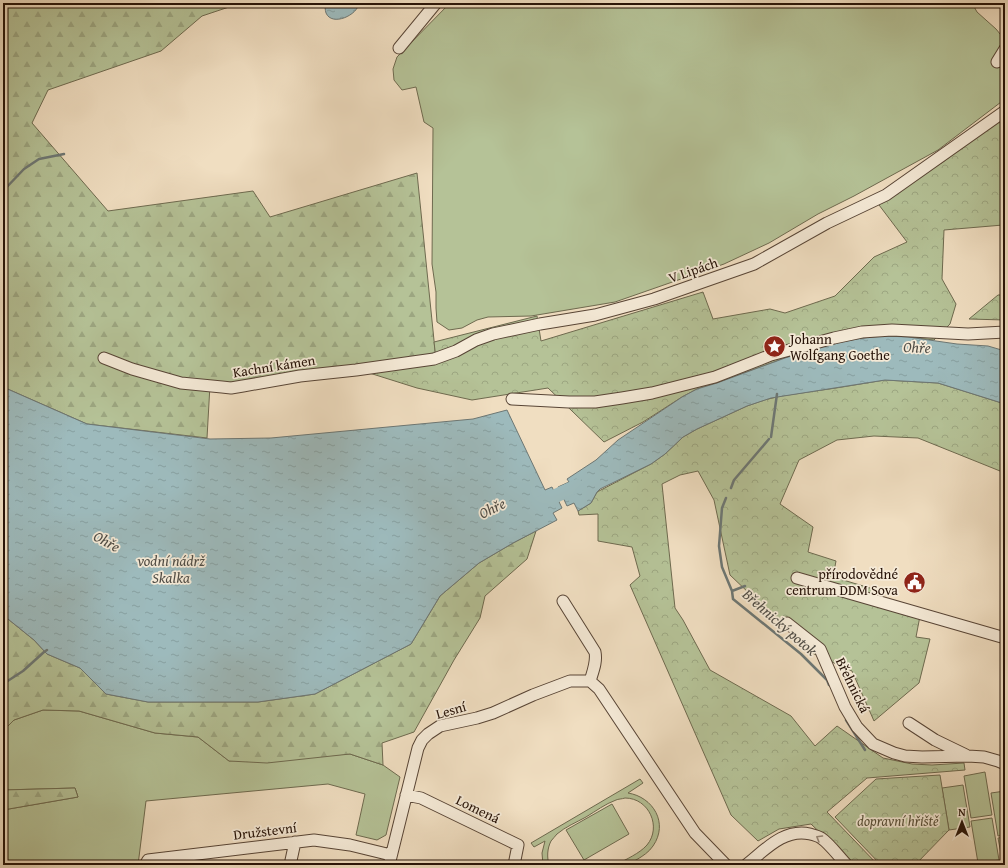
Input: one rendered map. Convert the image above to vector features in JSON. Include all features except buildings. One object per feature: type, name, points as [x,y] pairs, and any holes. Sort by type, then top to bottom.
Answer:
[{"type":"street","points":[[399,48],[436,3]]},
{"type":"street","points":[[997,62],[1005,49]]},
{"type":"street","name":"V Lipách","points":[[356,370],[434,359],[456,351],[476,340],[493,334],[540,324],[595,315],[654,299],[754,264],[827,223],[886,195],[1005,111]]},
{"type":"street","points":[[512,399],[595,402],[652,393],[715,377],[771,355],[862,332],[897,330],[968,334],[1005,332]]},
{"type":"street","name":"Kachní kámen","points":[[104,358],[132,369],[181,382],[231,388],[300,376],[356,370]]},
{"type":"street","points":[[797,578],[1005,638]]},
{"type":"street","points":[[563,601],[595,652],[595,665],[590,681],[600,689],[695,834],[726,865]]},
{"type":"street","name":"Břehnická","points":[[786,623],[820,649],[845,707],[857,727],[873,744],[905,756],[984,757],[1005,764]]},
{"type":"street","name":"Lesní","points":[[390,860],[418,748],[422,740],[428,734],[440,726],[493,714],[533,695],[570,681],[590,681]]},
{"type":"street","name":"Břehnická","points":[[909,723],[935,740],[968,756]]},
{"type":"street","name":"Lomená","points":[[406,795],[421,798],[518,845],[514,865]]},
{"type":"street","points":[[746,865],[780,839],[792,834],[800,833],[815,835],[822,839],[847,865]]},
{"type":"street","name":"Družstevní","points":[[145,865],[148,860],[314,840],[350,845],[390,860]]},
{"type":"street","points":[[290,865],[295,842]]},
{"type":"green space","points":[[3,3],[241,3],[202,16],[161,51],[48,90],[32,123],[108,211],[253,191],[270,217],[417,173],[436,360],[241,383],[210,385],[207,438],[87,424],[3,387]]},
{"type":"green space","points":[[450,3],[972,3],[977,12],[996,29],[1005,40],[1001,50],[1005,57],[1005,99],[938,150],[818,214],[769,243],[724,264],[615,302],[531,316],[488,317],[477,320],[462,328],[449,330],[437,322],[436,292],[432,264],[433,128],[424,122],[416,87],[402,90],[394,80],[393,69],[397,57]]},
{"type":"green space","points":[[1005,113],[1005,216],[1003,225],[944,230],[942,279],[956,304],[950,324],[934,340],[908,337],[871,337],[835,343],[785,358],[697,389],[643,422],[604,442],[548,388],[472,400],[417,388],[363,371],[436,359],[434,342],[537,316],[541,341],[703,292],[713,319],[770,309],[785,313],[835,296],[874,257],[907,242],[876,201],[943,162]]},
{"type":"green space","points":[[998,295],[1005,295],[1005,320],[969,319]]},
{"type":"green space","points":[[885,380],[938,383],[1005,404],[1005,473],[918,438],[874,436],[837,440],[799,460],[780,504],[813,527],[808,552],[836,561],[833,577],[880,591],[876,602],[920,616],[916,637],[930,639],[919,683],[874,721],[852,671],[812,653],[730,575],[714,500],[698,471],[680,475],[662,484],[675,608],[710,670],[791,716],[815,746],[837,726],[883,758],[912,764],[932,765],[964,763],[965,770],[867,778],[827,812],[878,865],[854,865],[811,824],[779,829],[758,841],[731,815],[630,585],[640,576],[632,547],[598,541],[598,514],[579,515],[578,511],[591,503],[597,492],[651,464],[665,454],[683,437],[747,406],[781,396]]},
{"type":"green space","points":[[536,531],[527,559],[485,596],[480,618],[454,660],[414,732],[382,743],[383,765],[350,754],[267,763],[229,761],[198,737],[155,733],[79,711],[43,710],[14,720],[3,731],[3,615],[34,640],[47,654],[80,668],[106,694],[148,702],[258,702],[315,694],[411,644],[440,596],[479,563]]},
{"type":"green space","points":[[43,710],[79,711],[155,733],[198,737],[229,761],[350,754],[383,765],[400,777],[386,835],[377,840],[356,835],[365,794],[328,784],[146,801],[138,865],[3,865],[3,810],[78,797],[75,788],[3,790],[3,731],[14,720]]},
{"type":"green space","points":[[985,772],[992,815],[971,818],[964,776]]},
{"type":"green space","name":"dopravní hřiště","points":[[940,775],[949,830],[915,865],[881,865],[835,817],[876,779]]},
{"type":"green space","points":[[640,779],[643,783],[628,793],[637,795],[651,805],[659,820],[658,837],[648,852],[627,865],[616,865],[644,848],[651,838],[653,830],[651,815],[646,808],[641,803],[633,799],[625,798],[608,804],[557,834],[551,841],[549,847],[549,865],[543,865],[542,853],[545,841],[534,847],[531,843]]},
{"type":"green space","points":[[963,785],[970,827],[949,830],[942,788]]},
{"type":"green space","points":[[75,788],[78,797],[3,810],[3,790]]},
{"type":"green space","points":[[1005,791],[1005,835],[998,836],[991,793]]},
{"type":"green space","points":[[612,804],[629,834],[584,860],[566,830]]},
{"type":"green space","points":[[992,818],[999,860],[978,863],[971,821]]},
{"type":"green space","points":[[1005,837],[1005,865],[1003,865],[998,838]]},
{"type":"water","points":[[325,3],[359,3],[358,7],[350,15],[344,18],[334,19],[329,17],[326,13]]},
{"type":"water","points":[[887,336],[988,346],[1005,351],[1005,404],[938,383],[885,380],[771,398],[747,406],[683,437],[665,454],[651,464],[600,489],[591,503],[578,511],[574,503],[567,506],[558,487],[569,482],[567,479],[596,460],[618,440],[682,397],[697,389],[785,358],[835,343]]},
{"type":"water","name":"vodní nádrž Skalka","points":[[3,387],[87,424],[210,439],[271,438],[473,419],[507,410],[545,490],[552,487],[562,508],[553,513],[557,520],[479,563],[440,596],[411,644],[315,694],[258,702],[148,702],[106,694],[80,668],[47,654],[34,640],[3,615]]},
{"type":"waterway","points":[[3,191],[24,169],[39,159],[64,154]]},
{"type":"waterway","name":"Břehnický potok","points":[[771,437],[777,394]]},
{"type":"waterway","name":"Břehnický potok","points":[[731,488],[734,480],[769,439]]},
{"type":"waterway","name":"Ohře","points":[[538,504],[577,486]]},
{"type":"waterway","name":"Břehnický potok","points":[[726,498],[722,508],[719,546],[722,567],[732,591],[733,599],[801,654],[827,680],[829,685]]},
{"type":"waterway","points":[[732,591],[745,586]]},
{"type":"waterway","points":[[3,684],[23,671],[47,650]]},
{"type":"waterway","name":"Břehnický potok","points":[[846,720],[865,750]]},
{"type":"place","name":"Johann Wolfgang Goethe","points":[[774,347]]},
{"type":"place","name":"přírodovědné centrum DDM Sova","points":[[914,582]]}]
